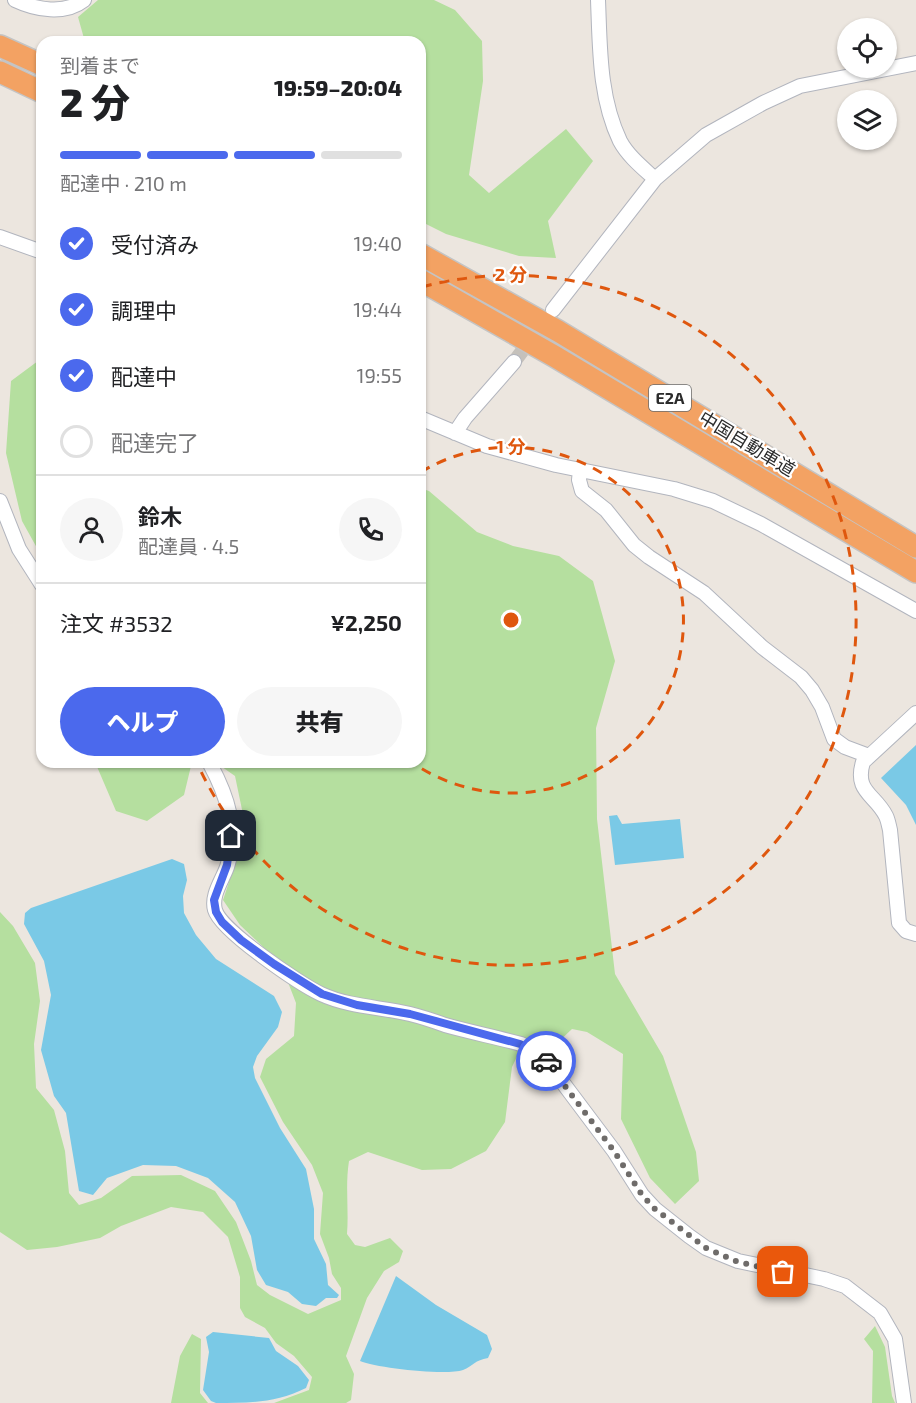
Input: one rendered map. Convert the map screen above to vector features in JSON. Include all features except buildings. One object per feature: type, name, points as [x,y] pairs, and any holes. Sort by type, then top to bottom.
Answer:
[{"type":"highway","points":[[1,46],[36,62]]},
{"type":"highway","points":[[0,72],[36,89]]},
{"type":"highway","points":[[0,82],[36,97]]},
{"type":"highway","name":"中国自動車道","points":[[426,257],[568,337],[916,547]]},
{"type":"highway","name":"中国自動車道","points":[[426,283],[554,356],[916,572]]},
{"type":"street","points":[[15,0],[27,6],[54,10],[76,6],[84,0]]},
{"type":"street","points":[[598,0],[600,60],[606,100],[621,142],[635,160],[655,179]]},
{"type":"street","points":[[553,310],[655,179],[706,135],[763,103],[800,86],[916,63]]},
{"type":"street","points":[[0,237],[36,250]]},
{"type":"street","points":[[455,433],[465,418],[514,362]]},
{"type":"street","points":[[426,421],[487,446],[580,470],[674,489],[713,501],[761,524],[916,611]]},
{"type":"street","points":[[580,470],[579,480],[582,492],[606,510],[634,545],[704,593],[762,647],[801,677],[822,707],[834,739],[845,747],[869,756]]},
{"type":"street","points":[[0,501],[19,549],[36,576]]},
{"type":"street","points":[[916,713],[863,762],[860,772],[861,782],[886,815],[890,830],[899,923],[906,931],[916,934]]},
{"type":"street","points":[[212,768],[224,789],[231,823],[227,865],[214,900],[216,912],[222,922],[241,940],[291,976],[322,994],[357,1005],[410,1014],[520,1044],[536,1052],[548,1063],[614,1151],[642,1195],[655,1209],[689,1236],[706,1248],[738,1262],[824,1279],[845,1286],[880,1313],[895,1340],[904,1403]]},
{"type":"green space","points":[[98,0],[434,0],[455,10],[482,41],[483,81],[469,175],[489,193],[566,129],[593,161],[548,221],[556,258],[519,256],[446,234],[426,224],[426,36],[83,36],[78,17]]},
{"type":"green space","points":[[36,362],[36,546],[22,521],[6,453],[11,381]]},
{"type":"green space","points":[[426,490],[477,532],[513,546],[559,556],[593,581],[615,661],[596,728],[597,819],[615,974],[663,1056],[696,1152],[699,1181],[675,1204],[650,1178],[621,1119],[623,1054],[587,1032],[572,1029],[553,1047],[524,1042],[512,1067],[505,1122],[486,1151],[451,1169],[422,1170],[368,1152],[349,1161],[347,1234],[355,1245],[365,1247],[390,1238],[403,1251],[399,1262],[384,1271],[367,1298],[346,1356],[354,1374],[351,1400],[346,1403],[274,1403],[309,1390],[312,1377],[294,1356],[276,1343],[265,1328],[245,1317],[240,1308],[240,1277],[228,1237],[203,1212],[171,1207],[121,1226],[100,1238],[57,1247],[27,1250],[0,1232],[0,912],[13,926],[35,963],[40,1001],[34,1044],[36,1088],[54,1110],[65,1151],[69,1193],[79,1205],[101,1198],[132,1176],[181,1175],[215,1191],[236,1222],[251,1261],[257,1285],[270,1295],[308,1314],[341,1300],[341,1288],[332,1274],[320,1234],[323,1193],[312,1165],[283,1122],[260,1077],[266,1059],[294,1036],[296,1003],[281,964],[240,925],[223,900],[245,824],[235,776],[224,768],[426,768]]},
{"type":"green space","points":[[98,768],[191,768],[184,795],[147,821],[116,811]]},
{"type":"green space","points":[[875,1326],[885,1347],[895,1403],[872,1403],[873,1351],[864,1339]]},
{"type":"green space","points":[[192,1334],[201,1339],[200,1393],[208,1403],[171,1403],[180,1356]]},
{"type":"water","points":[[916,745],[916,825],[906,805],[881,778]]},
{"type":"water","points":[[617,815],[622,824],[680,819],[684,858],[615,865],[609,816]]},
{"type":"water","points":[[172,859],[184,864],[187,880],[183,896],[184,913],[196,935],[216,959],[274,996],[282,1012],[278,1027],[257,1056],[253,1067],[255,1078],[280,1128],[306,1169],[314,1209],[314,1239],[326,1264],[328,1285],[339,1295],[337,1298],[326,1298],[316,1306],[302,1304],[288,1292],[266,1285],[257,1270],[251,1236],[235,1202],[208,1178],[176,1166],[143,1165],[107,1178],[93,1195],[79,1191],[66,1113],[54,1096],[41,1050],[51,995],[44,961],[24,924],[25,913],[31,908]]},
{"type":"water","points":[[396,1276],[436,1305],[487,1335],[492,1349],[488,1358],[454,1372],[396,1369],[360,1361]]},
{"type":"water","points":[[213,1332],[269,1338],[276,1351],[298,1366],[309,1380],[306,1388],[284,1397],[262,1401],[216,1403],[211,1401],[203,1390],[209,1352],[206,1337]]},
{"type":"tunnel","points":[[514,362],[547,318]]},
{"type":"way so far","points":[[546,1061],[594,1123],[642,1195],[655,1209],[706,1248],[738,1262],[783,1272]]},
{"type":"route","points":[[231,836],[227,865],[214,900],[216,912],[222,922],[241,940],[274,964],[322,994],[357,1005],[410,1014],[520,1044],[536,1052],[546,1061]]}]
